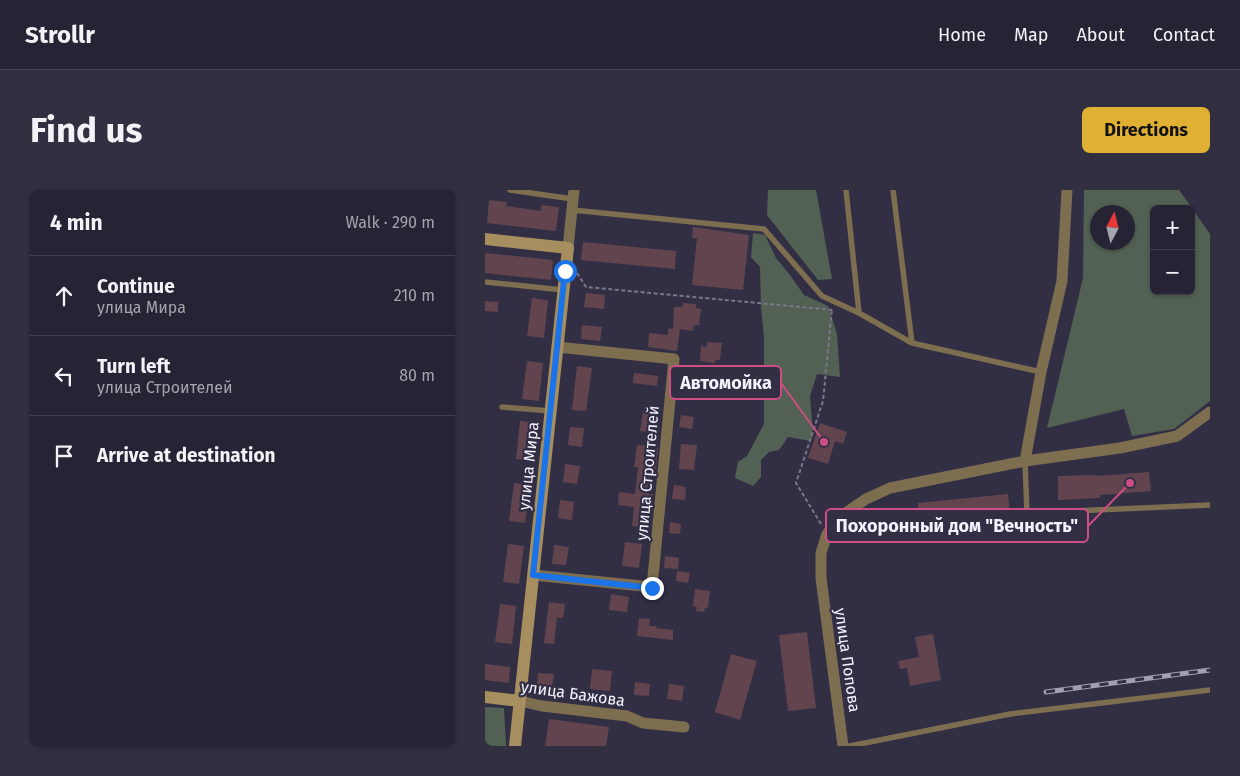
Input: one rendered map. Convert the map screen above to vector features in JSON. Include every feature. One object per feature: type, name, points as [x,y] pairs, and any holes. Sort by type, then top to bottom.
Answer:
[{"type":"street","points":[[1025,462],[1041,372],[1062,281],[1067,190]]},
{"type":"street","name":"улица Мира","points":[[515,746],[573,200]]},
{"type":"street","points":[[485,239],[568,248]]},
{"type":"street","name":"улица Строителей","points":[[533,575],[652,588],[674,360],[557,347]]},
{"type":"street","points":[[827,534],[844,514],[866,499],[890,488],[1025,462],[1120,448],[1177,436],[1210,412]]},
{"type":"street","name":"улица Попова","points":[[827,534],[821,553],[821,578],[843,746]]},
{"type":"street","name":"улица Бажова","points":[[485,697],[627,716],[643,723],[684,727]]},
{"type":"lane","points":[[510,190],[764,229],[822,296],[859,313],[913,343],[1041,372]]},
{"type":"lane","points":[[846,190],[859,313]]},
{"type":"lane","points":[[893,190],[913,343]]},
{"type":"lane","points":[[485,282],[563,290]]},
{"type":"lane","points":[[502,407],[551,411]]},
{"type":"lane","points":[[1025,462],[1027,513],[1210,505]]},
{"type":"lane","points":[[851,746],[1010,714],[1210,690]]},
{"type":"path","points":[[565,271],[576,272],[586,287],[833,310]]},
{"type":"path","points":[[822,296],[833,310],[823,401],[795,483],[827,534]]},
{"type":"green space","points":[[768,190],[816,190],[832,279],[818,280],[767,215]]},
{"type":"green space","points":[[1084,190],[1179,190],[1190,205],[1150,205],[1150,295],[1195,295],[1195,213],[1210,234],[1210,401],[1174,429],[1132,436],[1124,409],[1047,428],[1083,278]]},
{"type":"green space","points":[[753,233],[765,235],[776,258],[804,295],[828,306],[837,334],[840,377],[817,374],[810,396],[813,434],[811,441],[788,437],[779,450],[769,452],[761,460],[761,477],[753,486],[735,478],[738,462],[747,456],[764,424],[764,338],[760,267],[751,257]]},
{"type":"green space","points":[[485,707],[504,708],[506,746],[485,746]]},
{"type":"building","points":[[489,200],[507,202],[506,206],[541,211],[541,205],[559,207],[556,231],[487,223]]},
{"type":"building","points":[[693,227],[749,235],[743,290],[692,285],[697,238],[692,238]]},
{"type":"building","points":[[583,242],[676,251],[675,269],[581,260]]},
{"type":"building","points":[[485,253],[553,260],[551,280],[485,273]]},
{"type":"building","points":[[586,293],[605,295],[604,309],[584,307]]},
{"type":"building","points":[[532,298],[548,300],[544,338],[527,336]]},
{"type":"building","points":[[485,301],[498,302],[498,312],[485,311]]},
{"type":"building","points":[[683,303],[696,304],[696,308],[701,309],[699,325],[694,325],[693,331],[680,329],[677,351],[648,347],[649,333],[668,335],[668,328],[673,329],[674,307],[682,307]]},
{"type":"building","points":[[582,325],[602,327],[600,341],[581,339]]},
{"type":"building","points":[[707,342],[722,343],[720,360],[715,360],[715,363],[700,361],[701,346],[707,347]]},
{"type":"building","points":[[527,361],[543,363],[539,401],[522,399]]},
{"type":"building","points":[[577,366],[592,368],[586,411],[572,410]]},
{"type":"building","points":[[634,373],[658,376],[657,386],[633,383]]},
{"type":"building","points":[[643,412],[654,413],[652,432],[640,431]]},
{"type":"building","points":[[681,415],[694,417],[692,429],[679,427]]},
{"type":"building","points":[[520,421],[537,423],[532,461],[516,459]]},
{"type":"building","points":[[820,423],[847,432],[843,444],[835,441],[828,464],[808,458]]},
{"type":"building","points":[[570,427],[584,428],[582,447],[568,445]]},
{"type":"building","points":[[681,444],[697,445],[694,470],[679,469]]},
{"type":"building","points":[[637,445],[658,447],[656,469],[651,469],[648,494],[653,494],[650,528],[632,526],[634,507],[618,505],[619,492],[635,494],[638,467],[634,467]]},
{"type":"building","points":[[565,464],[580,466],[577,484],[563,482]]},
{"type":"building","points":[[1149,472],[1151,491],[1100,495],[1100,498],[1058,500],[1058,476],[1097,476]]},
{"type":"building","points":[[514,483],[530,485],[525,523],[509,521]]},
{"type":"building","points":[[674,485],[686,487],[685,500],[672,499]]},
{"type":"building","points":[[1008,494],[1010,516],[877,535],[876,524],[918,514],[918,503]]},
{"type":"building","points":[[560,500],[574,502],[572,520],[558,518]]},
{"type":"building","points":[[670,522],[681,524],[680,534],[669,533]]},
{"type":"building","points":[[625,542],[642,544],[639,568],[622,566]]},
{"type":"building","points":[[508,544],[524,546],[519,584],[503,582]]},
{"type":"building","points":[[554,545],[569,547],[566,565],[552,564]]},
{"type":"building","points":[[665,556],[679,558],[678,569],[664,568]]},
{"type":"building","points":[[677,571],[690,573],[688,583],[676,581]]},
{"type":"building","points":[[695,589],[710,591],[708,608],[705,608],[704,612],[696,611],[697,607],[693,606]]},
{"type":"building","points":[[611,594],[629,597],[627,612],[609,610]]},
{"type":"building","points":[[549,602],[565,604],[563,618],[557,618],[554,644],[544,643]]},
{"type":"building","points":[[500,604],[516,606],[512,644],[495,642]]},
{"type":"building","points":[[639,618],[650,619],[649,626],[673,630],[673,640],[637,636]]},
{"type":"building","points":[[807,632],[816,708],[788,711],[779,635]]},
{"type":"building","points":[[933,634],[941,680],[910,686],[907,668],[900,669],[898,661],[919,657],[915,637]]},
{"type":"building","points":[[731,654],[757,661],[740,720],[715,712]]},
{"type":"building","points":[[485,664],[510,667],[509,683],[485,680]]},
{"type":"building","points":[[592,669],[612,671],[610,691],[590,689]]},
{"type":"building","points":[[538,673],[554,674],[552,687],[537,685]]},
{"type":"building","points":[[635,682],[650,684],[649,696],[634,695]]},
{"type":"building","points":[[669,684],[684,686],[682,701],[667,699]]},
{"type":"building","points":[[549,719],[609,727],[606,746],[545,746]]},
{"type":"railway","points":[[1046,692],[1210,670]]},
{"type":"place","name":"Автомойка","points":[[824,442]]},
{"type":"place","name":"Похоронный дом \"Вечность\"","points":[[1130,483]]},
{"type":"route","points":[[565,271],[533,575],[652,588]]}]
